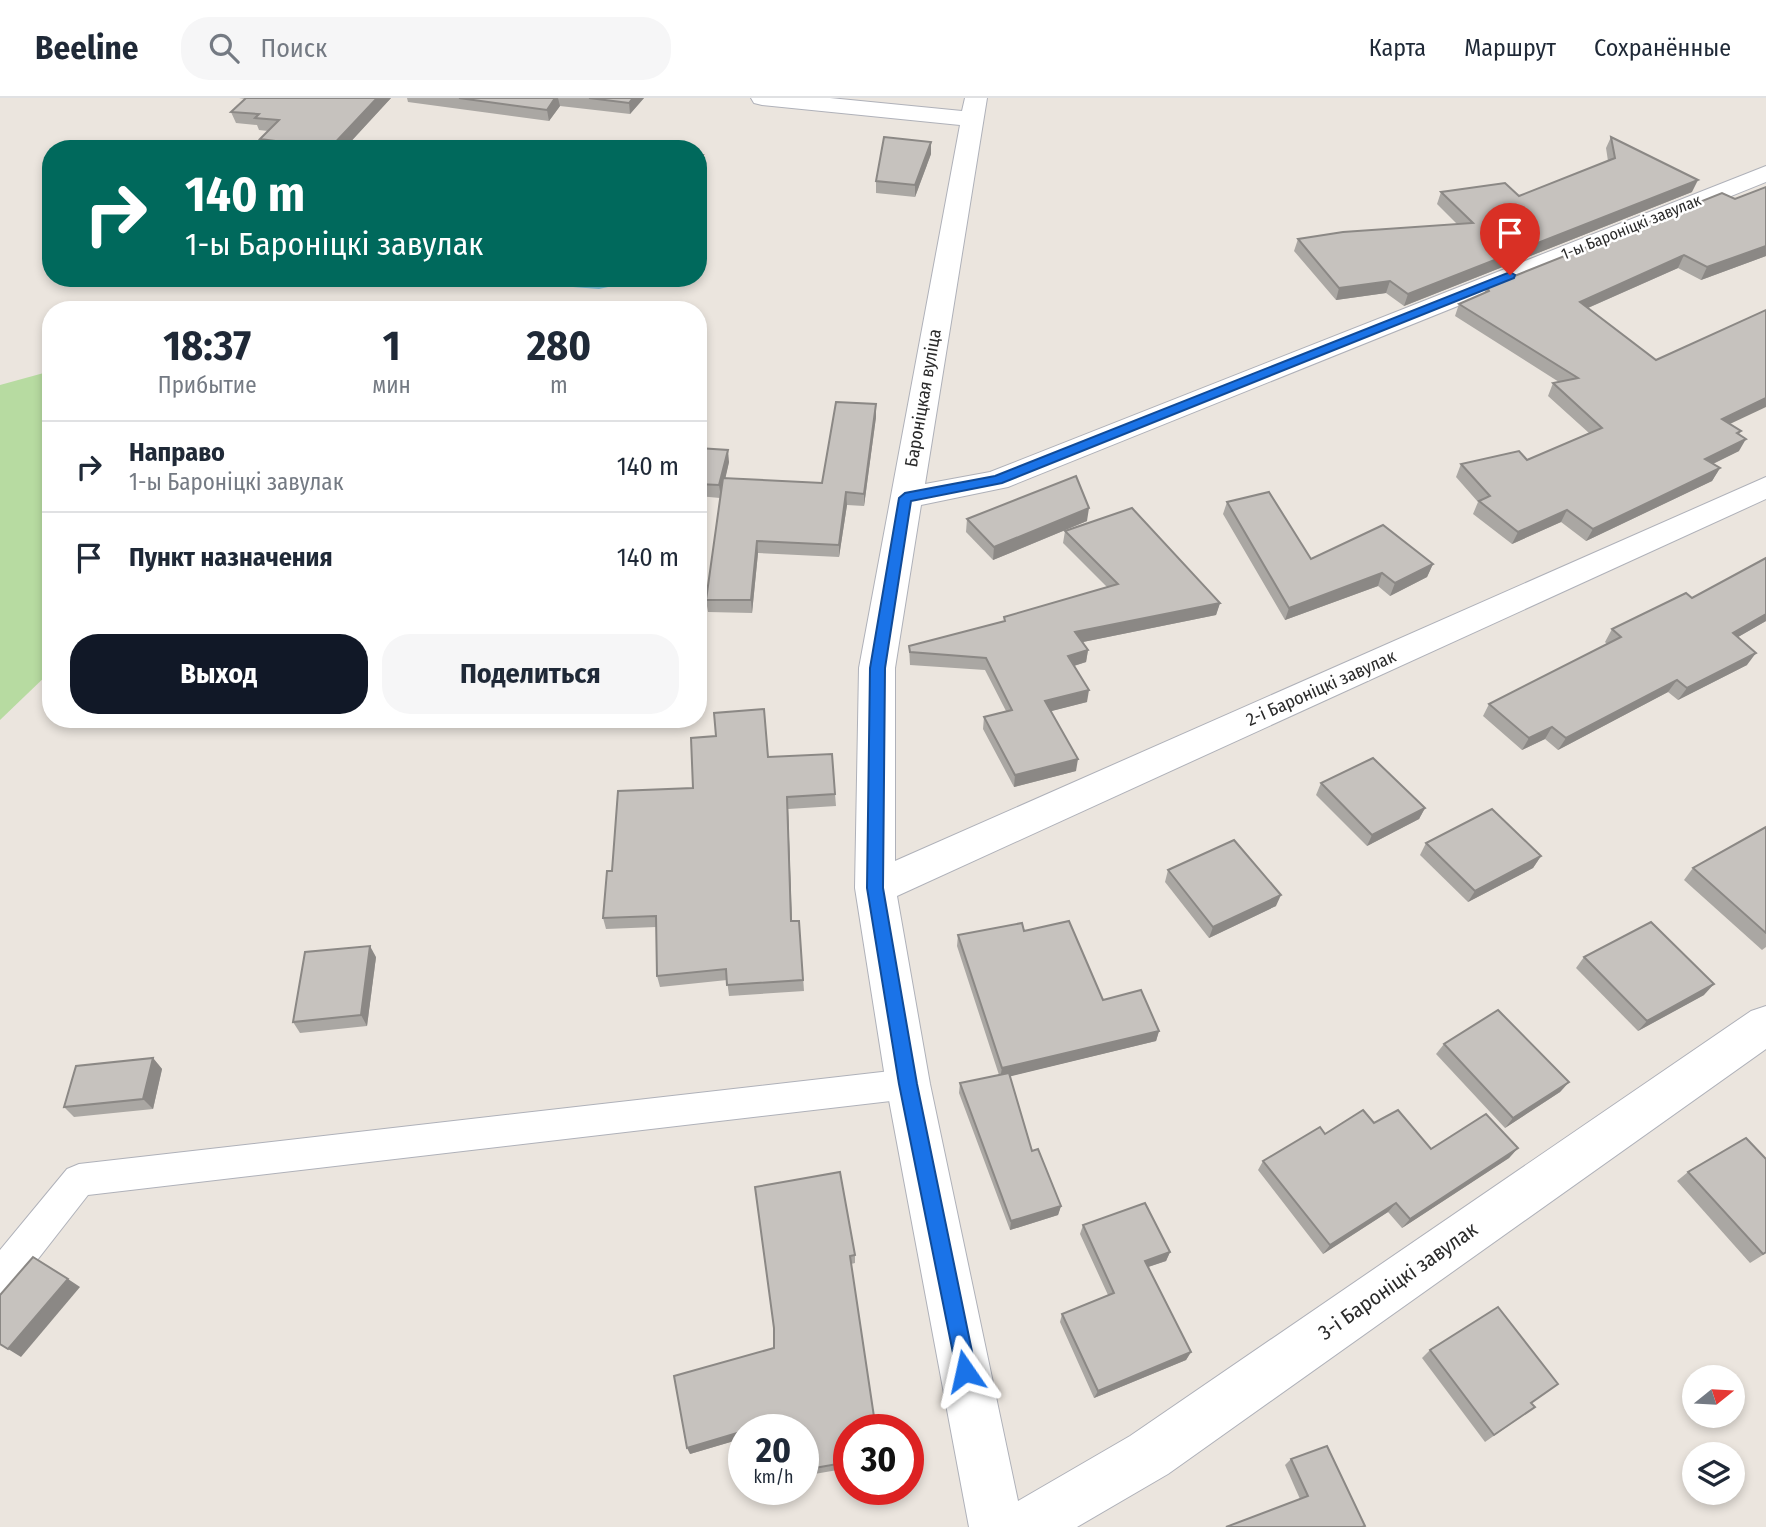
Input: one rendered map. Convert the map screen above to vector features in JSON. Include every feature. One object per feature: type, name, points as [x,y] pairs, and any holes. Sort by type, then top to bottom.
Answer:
[{"type":"street","points":[[762,98],[973,108]]},
{"type":"street","name":"Бароніцкая вуліца","points":[[973,108],[877,668],[875,888],[908,1084],[996,1527]]},
{"type":"street","name":"1-ы Бароніцкі завулак","points":[[905,498],[998,480],[1766,173]]},
{"type":"street","name":"2-і Бароніцкі завулак","points":[[875,888],[1766,488]]},
{"type":"street","name":"3-і Бароніцкі завулак","points":[[1025,1527],[1149,1455],[1766,1025]]},
{"type":"lane","points":[[0,1278],[79,1180],[908,1084]]},
{"type":"green space","points":[[42,373],[42,680],[0,720],[0,385]]},
{"type":"water","points":[[573,287],[608,287],[599,289]]},
{"type":"building","points":[[246,98],[377,98],[338,140],[260,139],[279,120],[255,118],[259,114],[231,112]]},
{"type":"building","points":[[459,98],[555,98],[547,110]]},
{"type":"building","points":[[589,98],[633,98],[629,103]]},
{"type":"building","points":[[884,137],[931,142],[915,185],[876,181]]},
{"type":"building","points":[[1611,137],[1698,180],[1408,294],[1390,281],[1339,288],[1298,239],[1343,232],[1473,223],[1441,192],[1505,183],[1519,196],[1615,158]]},
{"type":"building","points":[[1766,187],[1766,246],[1707,267],[1684,255],[1580,302],[1656,360],[1766,310],[1766,398],[1722,419],[1741,431],[1737,433],[1746,439],[1705,459],[1720,468],[1593,529],[1567,510],[1518,532],[1479,501],[1490,496],[1461,464],[1519,451],[1527,460],[1602,428],[1553,383],[1578,378],[1459,304],[1489,291],[1487,287],[1722,193],[1735,199]]},
{"type":"building","points":[[836,402],[876,404],[864,494],[846,492],[839,545],[757,541],[751,600],[707,600],[723,478],[822,483]]},
{"type":"building","points":[[707,449],[728,450],[719,485],[707,484]]},
{"type":"building","points":[[1076,476],[1089,508],[994,547],[967,519]]},
{"type":"building","points":[[1269,492],[1311,559],[1383,525],[1433,564],[1395,583],[1382,573],[1289,608],[1227,502]]},
{"type":"building","points":[[1132,508],[1220,603],[1075,632],[1088,650],[1068,656],[1089,690],[1045,701],[1078,759],[1015,775],[984,717],[1012,710],[986,658],[910,652],[909,646],[1005,621],[1004,617],[1118,584],[1065,531]]},
{"type":"building","points":[[1766,558],[1766,614],[1733,633],[1756,653],[1687,688],[1677,680],[1566,738],[1552,727],[1529,738],[1489,704],[1621,637],[1612,629],[1686,593],[1692,598]]},
{"type":"building","points":[[764,709],[768,757],[832,754],[835,794],[787,797],[791,921],[799,921],[803,980],[727,985],[726,969],[657,976],[656,916],[603,918],[607,871],[612,871],[618,791],[693,788],[691,738],[716,736],[714,713]]},
{"type":"building","points":[[1373,758],[1425,808],[1372,835],[1321,783]]},
{"type":"building","points":[[1492,809],[1541,856],[1475,891],[1426,843]]},
{"type":"building","points":[[1766,827],[1766,933],[1693,868]]},
{"type":"building","points":[[1234,840],[1281,895],[1213,927],[1168,870]]},
{"type":"building","points":[[1069,921],[1103,1000],[1141,990],[1159,1031],[1002,1068],[958,935],[1022,923],[1024,931]]},
{"type":"building","points":[[1651,922],[1714,984],[1647,1021],[1584,957]]},
{"type":"building","points":[[370,946],[361,1015],[293,1022],[305,952]]},
{"type":"building","points":[[1498,1010],[1569,1082],[1513,1118],[1444,1044]]},
{"type":"building","points":[[153,1058],[143,1099],[64,1107],[76,1066]]},
{"type":"building","points":[[1009,1073],[1032,1151],[1038,1149],[1061,1206],[1011,1221],[960,1083]]},
{"type":"building","points":[[1363,1110],[1374,1123],[1398,1110],[1431,1149],[1486,1114],[1518,1148],[1410,1219],[1396,1203],[1330,1245],[1263,1161],[1320,1127],[1325,1134]]},
{"type":"building","points":[[1746,1138],[1766,1159],[1766,1252],[1763,1254],[1688,1172]]},
{"type":"building","points":[[840,1172],[855,1255],[850,1256],[874,1414],[833,1414],[833,1465],[819,1467],[819,1414],[728,1414],[728,1436],[687,1448],[674,1376],[774,1348],[774,1328],[755,1187]]},
{"type":"building","points":[[1145,1203],[1170,1252],[1145,1261],[1191,1352],[1098,1391],[1062,1314],[1114,1293],[1083,1225]]},
{"type":"building","points":[[33,1257],[68,1279],[8,1349],[0,1344],[0,1295]]},
{"type":"building","points":[[1498,1307],[1558,1384],[1531,1403],[1535,1407],[1494,1435],[1430,1350]]},
{"type":"building","points":[[1327,1446],[1365,1526],[1226,1527],[1308,1496],[1291,1459]]},
{"type":"route","points":[[965,1371],[908,1084],[875,888],[877,668],[905,498],[998,480],[1510,275]]}]
